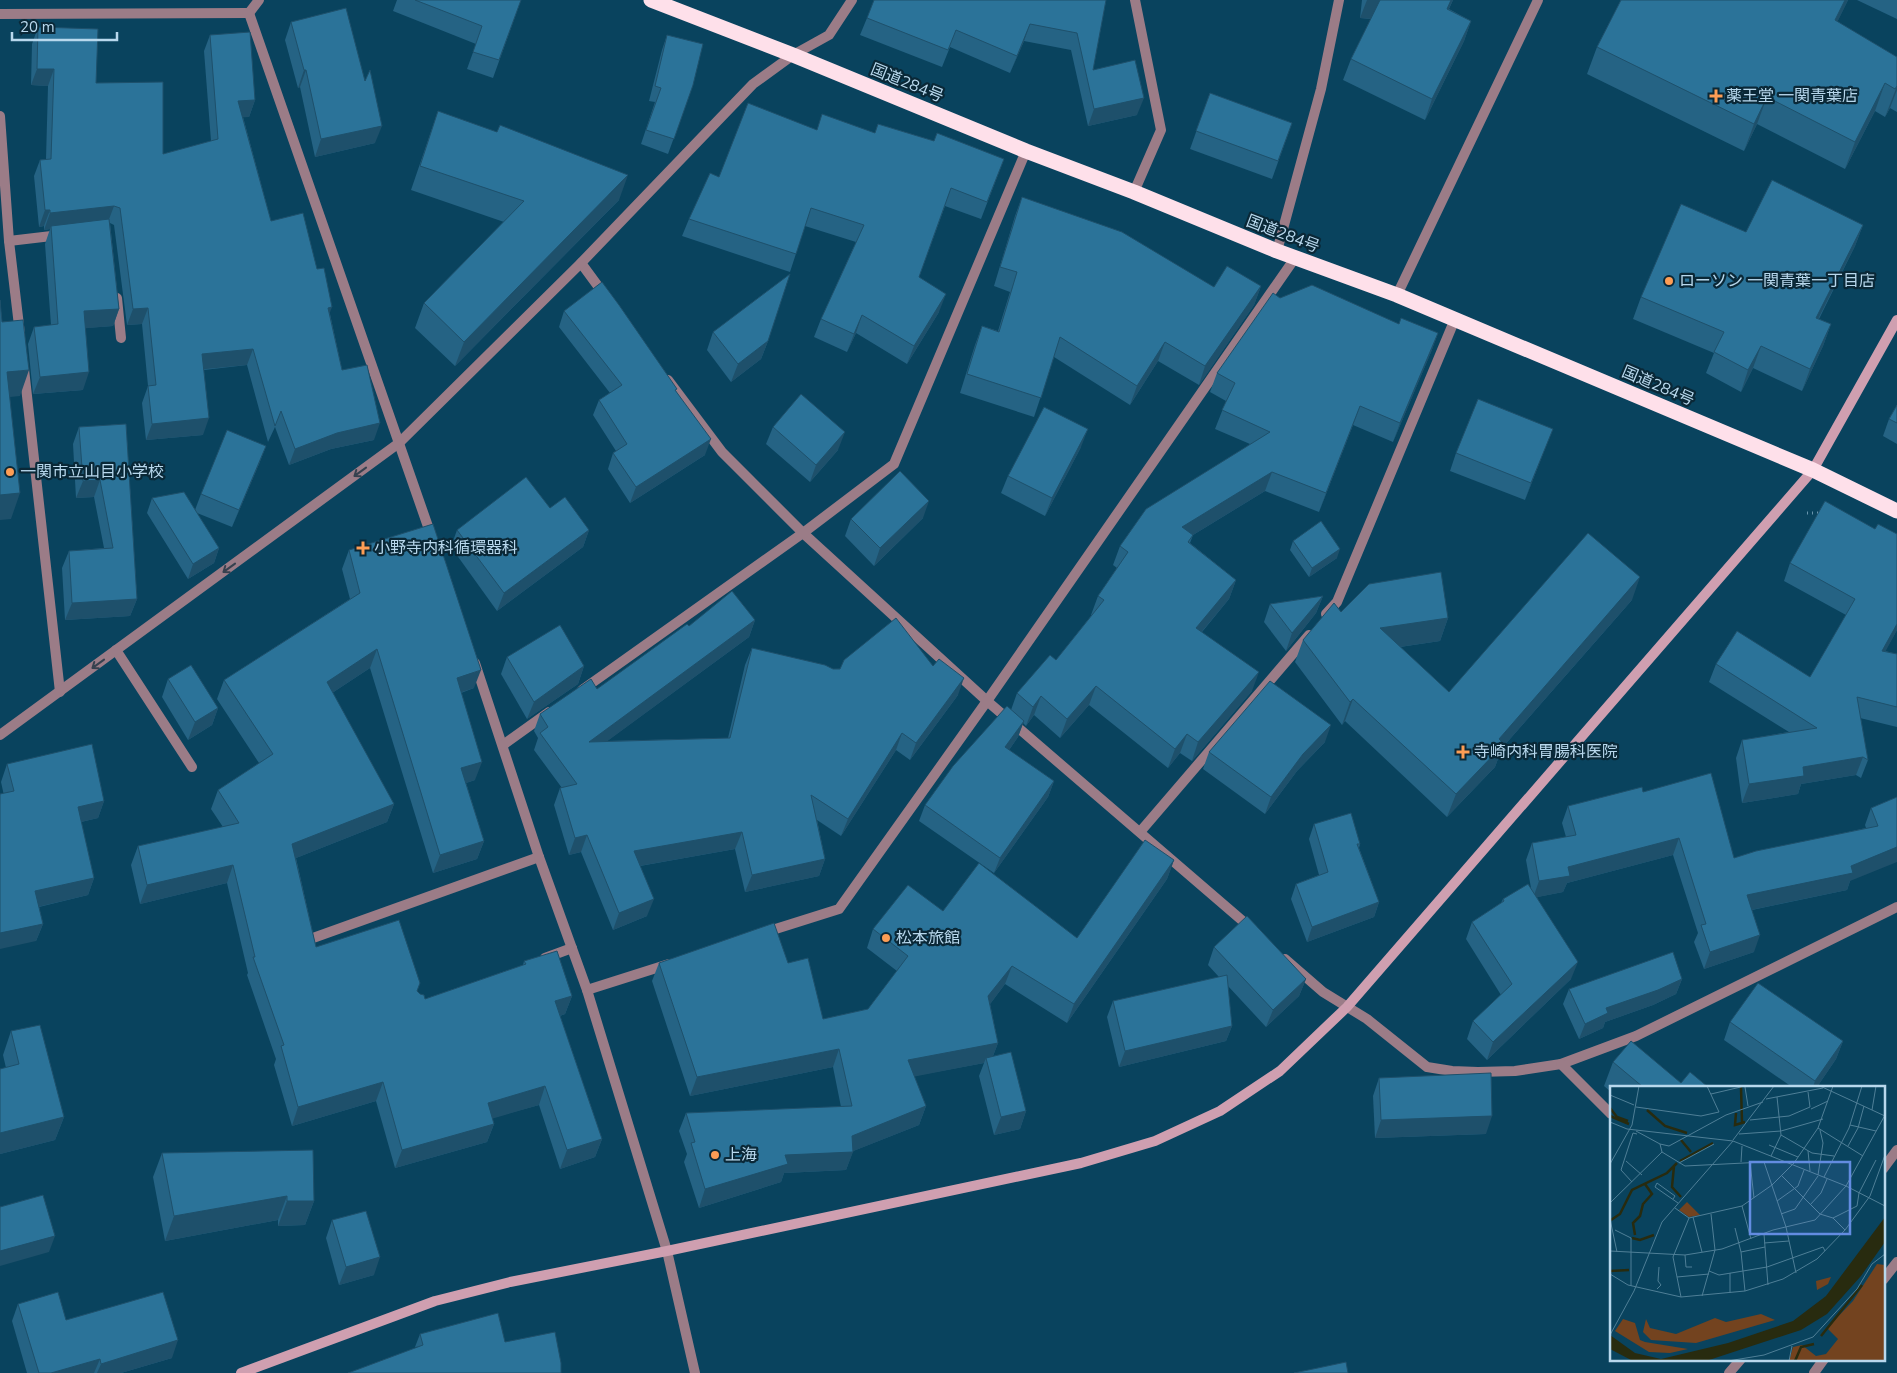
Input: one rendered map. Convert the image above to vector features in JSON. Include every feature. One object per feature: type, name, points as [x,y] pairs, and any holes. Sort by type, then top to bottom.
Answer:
[{"type":"highway","name":"国道284号","points":[[651,0],[793,55],[1026,152],[1134,192],[1295,258],[1397,295],[1813,470],[1897,511]]},
{"type":"street","points":[[0,14],[248,13],[259,0]]},
{"type":"street","points":[[0,735],[400,443],[581,263],[753,84],[793,55],[829,35],[852,0]]},
{"type":"street","points":[[1134,192],[1161,130],[1135,0]]},
{"type":"street","points":[[1277,251],[1321,89],[1339,0]]},
{"type":"street","points":[[1397,295],[1538,0]]},
{"type":"street","points":[[248,13],[435,547]]},
{"type":"street","points":[[0,116],[9,241],[60,692]]},
{"type":"street","points":[[576,694],[803,533],[894,464],[1026,152]]},
{"type":"street","points":[[9,241],[73,233]]},
{"type":"street","points":[[755,936],[839,909],[987,701],[1295,258]]},
{"type":"street","points":[[581,263],[610,303]]},
{"type":"street","points":[[116,288],[121,338]]},
{"type":"street","points":[[1140,832],[1337,602],[1455,319]]},
{"type":"street","points":[[246,1372],[435,1301],[510,1282],[667,1251],[1081,1163],[1155,1141],[1220,1111],[1280,1071],[1347,1007],[1813,470],[1897,320]]},
{"type":"street","points":[[663,374],[722,452],[803,533],[987,701],[1257,934]]},
{"type":"street","points":[[116,650],[192,767]]},
{"type":"street","points":[[471,651],[539,857],[587,990],[667,1251],[695,1373]]},
{"type":"street","points":[[503,745],[560,705]]},
{"type":"street","points":[[313,938],[539,857]]},
{"type":"street","points":[[1279,954],[1323,992],[1367,1019],[1428,1067],[1452,1071],[1514,1071],[1561,1064],[1636,1036],[1897,907]]},
{"type":"street","points":[[536,962],[572,948]]},
{"type":"street","points":[[587,990],[680,960]]},
{"type":"street","points":[[1561,1064],[1610,1113]]},
{"type":"street","points":[[1884,1168],[1897,1150]]},
{"type":"street","points":[[1884,1279],[1897,1262]]},
{"type":"street","points":[[1729,1373],[1739,1360]]},
{"type":"street","points":[[1814,1373],[1823,1360]]},
{"type":"path","points":[[1804,513],[1822,513]]},
{"type":"building","points":[[415,0],[521,0],[499,60],[473,52],[482,26]]},
{"type":"building","points":[[874,0],[1106,0],[1093,70],[1135,60],[1144,98],[1094,109],[1077,33],[1030,24],[1017,56],[956,30],[948,50],[867,18]]},
{"type":"building","points":[[1380,0],[1451,0],[1447,9],[1471,21],[1432,99],[1351,59]]},
{"type":"building","name":"薬王堂 一関青葉店","points":[[1621,0],[1845,0],[1835,20],[1897,57],[1897,86],[1895,89],[1885,83],[1855,142],[1767,97],[1754,124],[1597,47]]},
{"type":"building","points":[[346,8],[365,81],[370,70],[382,126],[321,139],[306,70],[304,70],[291,22]]},
{"type":"building","points":[[38,27],[98,29],[96,83],[163,82],[163,154],[218,139],[210,35],[250,32],[255,100],[238,101],[271,221],[303,213],[317,269],[324,268],[332,307],[328,308],[342,370],[367,365],[380,423],[337,433],[295,449],[281,411],[275,426],[253,349],[202,354],[209,418],[152,424],[148,386],[156,385],[148,308],[133,309],[120,208],[114,206],[50,213],[50,210],[45,210],[40,160],[51,159],[54,69],[37,69]]},
{"type":"building","points":[[667,35],[703,44],[693,85],[674,139],[646,130],[661,88],[655,86]]},
{"type":"building","points":[[1210,93],[1292,123],[1278,161],[1196,131]]},
{"type":"building","points":[[748,103],[817,130],[822,114],[875,133],[878,124],[934,141],[937,133],[1004,159],[987,202],[951,188],[919,277],[946,294],[914,346],[862,315],[854,334],[821,319],[864,225],[811,208],[796,254],[689,219],[710,173],[719,177]]},
{"type":"building","points":[[438,111],[497,132],[500,125],[628,175],[464,342],[424,303],[524,201],[420,166]]},
{"type":"building","points":[[1772,180],[1863,225],[1816,318],[1831,324],[1810,369],[1761,346],[1748,370],[1714,352],[1724,332],[1641,297],[1681,204],[1746,232]]},
{"type":"building","points":[[1022,197],[1122,232],[1214,287],[1227,266],[1261,286],[1205,366],[1165,342],[1137,386],[1060,337],[1041,398],[967,374],[982,326],[999,332],[1017,272],[1000,267]]},
{"type":"building","points":[[109,219],[119,309],[84,311],[89,372],[40,377],[34,327],[58,324],[51,226]]},
{"type":"building","points":[[790,274],[768,341],[738,364],[713,332]]},
{"type":"building","points":[[602,282],[677,389],[675,390],[711,439],[636,487],[613,453],[627,444],[599,400],[622,385],[564,311]]},
{"type":"building","points":[[1312,285],[1399,324],[1401,318],[1438,333],[1400,423],[1360,406],[1326,493],[1272,472],[1182,527],[1193,535],[1188,542],[1236,580],[1196,628],[1259,672],[1198,742],[1187,734],[1175,749],[1096,686],[1067,719],[1041,696],[1033,707],[1017,693],[1050,655],[1056,660],[1104,600],[1098,596],[1128,552],[1120,546],[1146,509],[1270,432],[1222,410],[1235,383],[1217,373],[1273,293],[1280,298]]},
{"type":"building","points":[[0,300],[2,322],[23,320],[29,370],[7,372],[20,493],[0,495]]},
{"type":"building","points":[[801,394],[845,432],[816,465],[773,427]]},
{"type":"building","points":[[1478,399],[1553,429],[1531,483],[1456,453]]},
{"type":"building","points":[[1897,405],[1897,423],[1889,419]]},
{"type":"building","points":[[1044,407],[1088,429],[1052,498],[1008,476]]},
{"type":"building","points":[[126,424],[137,599],[72,603],[69,551],[113,548],[100,480],[83,481],[79,427]]},
{"type":"building","points":[[227,430],[266,446],[239,510],[201,494]]},
{"type":"building","points":[[900,471],[929,501],[880,548],[851,519]]},
{"type":"building","points":[[526,477],[550,508],[565,497],[589,530],[504,593],[457,530]]},
{"type":"building","points":[[184,492],[219,548],[193,564],[152,498]]},
{"type":"building","points":[[1825,501],[1875,529],[1878,524],[1897,534],[1897,624],[1882,651],[1897,654],[1897,707],[1857,697],[1868,760],[1863,757],[1803,767],[1804,776],[1749,784],[1742,740],[1817,728],[1716,664],[1737,631],[1810,677],[1855,599],[1790,563]]},
{"type":"building","points":[[1321,521],[1340,549],[1312,568],[1293,541]]},
{"type":"building","points":[[433,524],[481,670],[457,678],[482,762],[461,768],[484,841],[440,855],[377,649],[327,682],[394,804],[292,844],[316,947],[399,920],[420,983],[417,991],[424,995],[425,999],[526,964],[524,961],[557,951],[572,996],[555,1001],[602,1139],[567,1150],[545,1086],[488,1103],[494,1124],[402,1150],[383,1082],[298,1107],[281,1046],[284,1045],[253,957],[255,957],[233,865],[147,885],[138,846],[239,823],[218,790],[273,754],[224,680],[360,593],[349,550]]},
{"type":"building","points":[[1588,533],[1640,577],[1499,739],[1504,744],[1456,794],[1353,699],[1350,702],[1303,640],[1334,603],[1341,612],[1369,584],[1441,572],[1448,618],[1380,628],[1449,692]]},
{"type":"building","points":[[732,591],[755,620],[589,742],[730,738],[752,648],[825,665],[833,669],[840,669],[844,660],[896,618],[933,666],[939,659],[964,678],[916,743],[902,733],[848,819],[811,795],[825,859],[752,875],[742,832],[634,851],[654,899],[619,913],[587,835],[575,838],[560,788],[577,784],[540,733],[548,727],[540,714],[591,679],[597,689],[687,624],[689,626]]},
{"type":"building","points":[[1323,596],[1292,633],[1270,604]]},
{"type":"building","points":[[560,625],[584,666],[534,702],[507,657]]},
{"type":"building","points":[[191,665],[218,708],[195,722],[168,679]]},
{"type":"building","points":[[1270,681],[1331,725],[1303,754],[1271,797],[1209,752]]},
{"type":"building","points":[[1007,706],[1024,721],[1005,747],[1054,781],[1000,858],[925,805],[953,766]]},
{"type":"building","points":[[92,744],[104,801],[78,807],[94,878],[35,891],[43,924],[0,933],[0,794],[14,791],[7,764]]},
{"type":"building","points":[[1711,773],[1734,858],[1756,851],[1878,826],[1871,808],[1897,797],[1897,847],[1851,866],[1853,873],[1747,895],[1760,935],[1710,952],[1701,925],[1706,924],[1679,838],[1568,867],[1570,876],[1539,881],[1532,843],[1576,835],[1568,806],[1642,787],[1643,792]]},
{"type":"building","points":[[1351,813],[1360,844],[1357,844],[1379,902],[1312,927],[1296,884],[1328,872],[1314,824]]},
{"type":"building","points":[[1145,840],[1174,860],[1074,1004],[1012,966],[988,996],[998,1043],[908,1060],[926,1106],[852,1136],[853,1152],[785,1155],[788,1164],[705,1189],[691,1143],[695,1142],[686,1113],[852,1106],[839,1049],[697,1077],[659,963],[774,923],[788,963],[808,958],[823,1019],[868,1009],[908,956],[873,929],[908,885],[943,911],[979,863],[1077,938]]},
{"type":"building","points":[[1528,884],[1578,962],[1493,1042],[1473,1021],[1512,984],[1472,922],[1504,901],[1503,899]]},
{"type":"building","points":[[1247,916],[1306,979],[1273,1010],[1214,947]]},
{"type":"building","points":[[1673,952],[1682,979],[1658,990],[1606,1008],[1608,1013],[1585,1024],[1569,989]]},
{"type":"building","points":[[1227,975],[1232,1026],[1125,1051],[1113,1001]]},
{"type":"building","points":[[1758,983],[1843,1041],[1815,1081],[1730,1022]]},
{"type":"building","points":[[40,1025],[64,1117],[0,1133],[0,1069],[19,1064],[11,1031]]},
{"type":"building","points":[[1631,1041],[1681,1083],[1690,1072],[1707,1086],[1642,1086],[1613,1062]]},
{"type":"building","points":[[1011,1052],[1026,1111],[1001,1117],[986,1058]]},
{"type":"building","points":[[1491,1073],[1492,1116],[1381,1120],[1379,1078]]},
{"type":"building","points":[[313,1150],[314,1201],[287,1201],[287,1196],[174,1216],[162,1153]]},
{"type":"building","points":[[43,1195],[55,1236],[0,1251],[0,1207]]},
{"type":"building","points":[[366,1211],[380,1257],[346,1267],[332,1220]]},
{"type":"building","points":[[58,1292],[66,1320],[163,1292],[178,1340],[101,1364],[100,1359],[51,1373],[39,1373],[18,1304]]},
{"type":"building","points":[[498,1313],[505,1342],[555,1332],[561,1373],[348,1373],[423,1345],[420,1334]]},
{"type":"building","points":[[1346,1362],[1348,1373],[1294,1373]]},
{"type":"place","name":"薬王堂 一関青葉店","points":[[1716,96]]},
{"type":"place","name":"ローソン 一関青葉一丁目店","points":[[1669,281]]},
{"type":"place","name":"一関市立山目小学校","points":[[10,472]]},
{"type":"place","name":"小野寺内科循環器科","points":[[363,548]]},
{"type":"place","name":"寺崎内科胃腸科医院","points":[[1463,752]]},
{"type":"place","name":"松本旅館","points":[[886,938]]},
{"type":"place","name":"上海","points":[[715,1155]]}]
